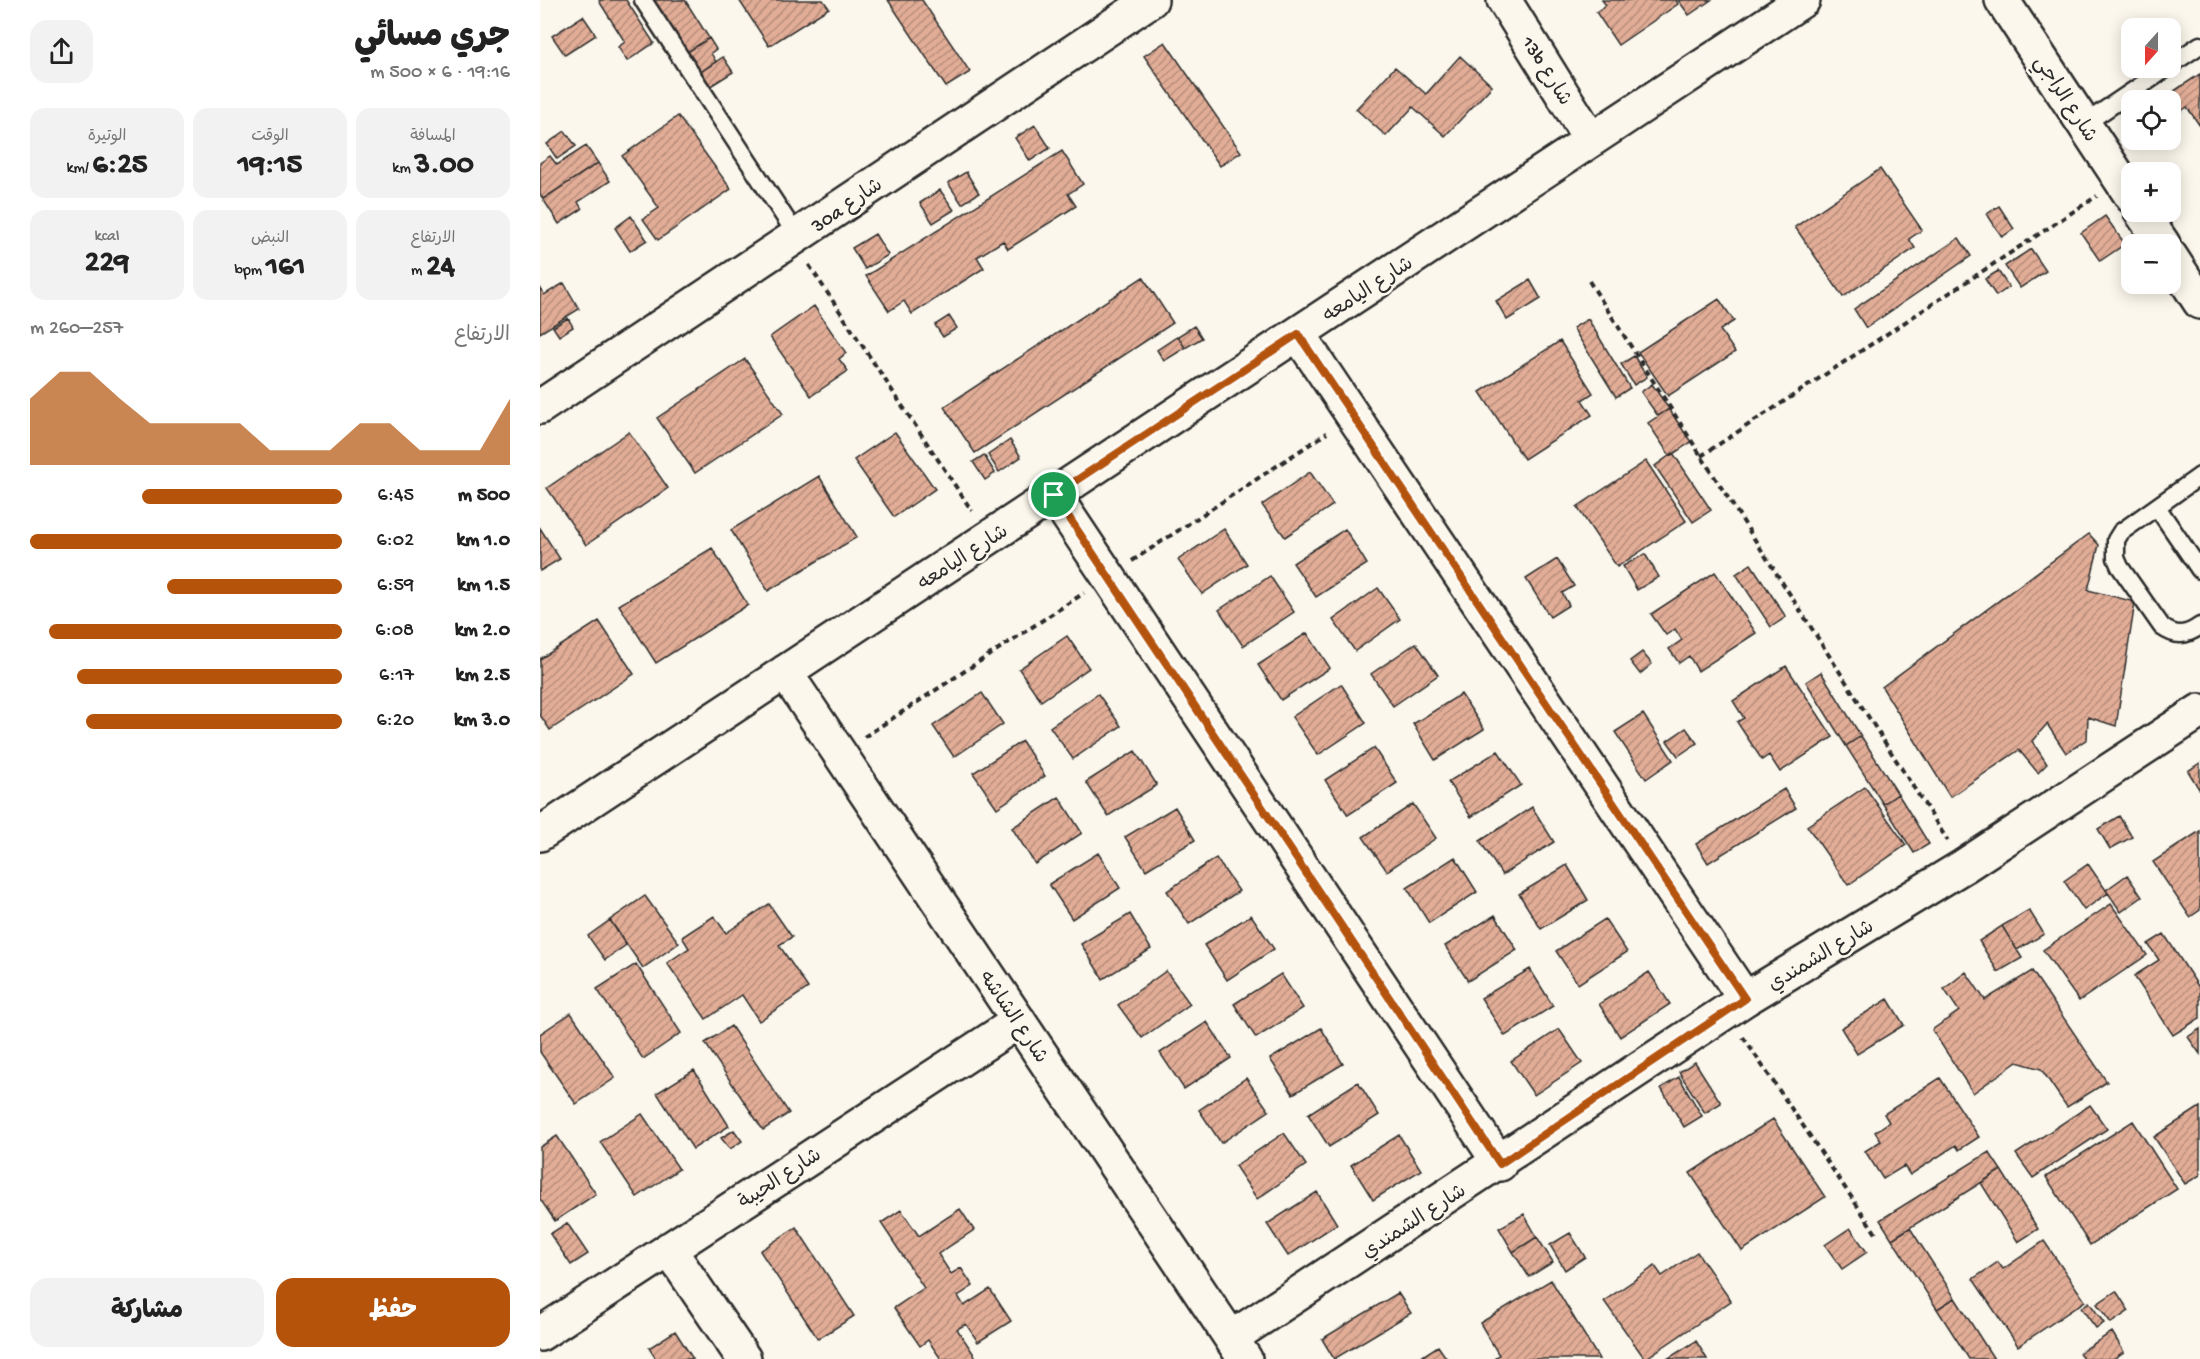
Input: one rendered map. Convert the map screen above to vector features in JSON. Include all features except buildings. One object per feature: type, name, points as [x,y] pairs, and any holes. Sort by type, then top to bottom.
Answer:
[{"type":"street","name":"30a شارع","points":[[540,407],[1151,0]]},
{"type":"street","name":"13b شارع","points":[[1504,0],[1592,140]]},
{"type":"street","name":"شارع اليامعه","points":[[540,834],[1803,0]]},
{"type":"street","name":"شارع الراجي","points":[[2002,0],[2121,181]]},
{"type":"street","points":[[2181,273],[2200,302]]},
{"type":"street","points":[[1298,334],[1736,1006]]},
{"type":"street","points":[[1054,495],[1500,1164]]},
{"type":"street","name":"شارع الشاشه","points":[[785,672],[1238,1349]]},
{"type":"street","name":"شارع الشمندي","points":[[1238,1349],[1500,1164],[1736,1006],[1964,866],[2200,711]]},
{"type":"street","name":"شارع الحيبة","points":[[540,1334],[1019,1021]]},
{"type":"street","points":[[669,1249],[744,1359]]},
{"type":"lane","points":[[643,0],[795,238]]},
{"type":"lane","points":[[2181,58],[2200,45]]},
{"type":"lane","points":[[2084,124],[2152,78]]},
{"type":"lane","points":[[2200,476],[2121,532],[2116,540],[2115,558],[2162,627],[2169,632],[2184,635],[2200,626]]},
{"type":"lane","points":[[2157,507],[2200,570]]},
{"type":"path","points":[[1701,456],[2121,192]]},
{"type":"path","points":[[795,238],[990,537]]},
{"type":"path","points":[[1589,281],[1964,866]]},
{"type":"path","points":[[1736,1006],[1877,1235]]},
{"type":"route","points":[[1298,334],[1745,999],[1500,1164],[1054,495],[1298,334]]}]
